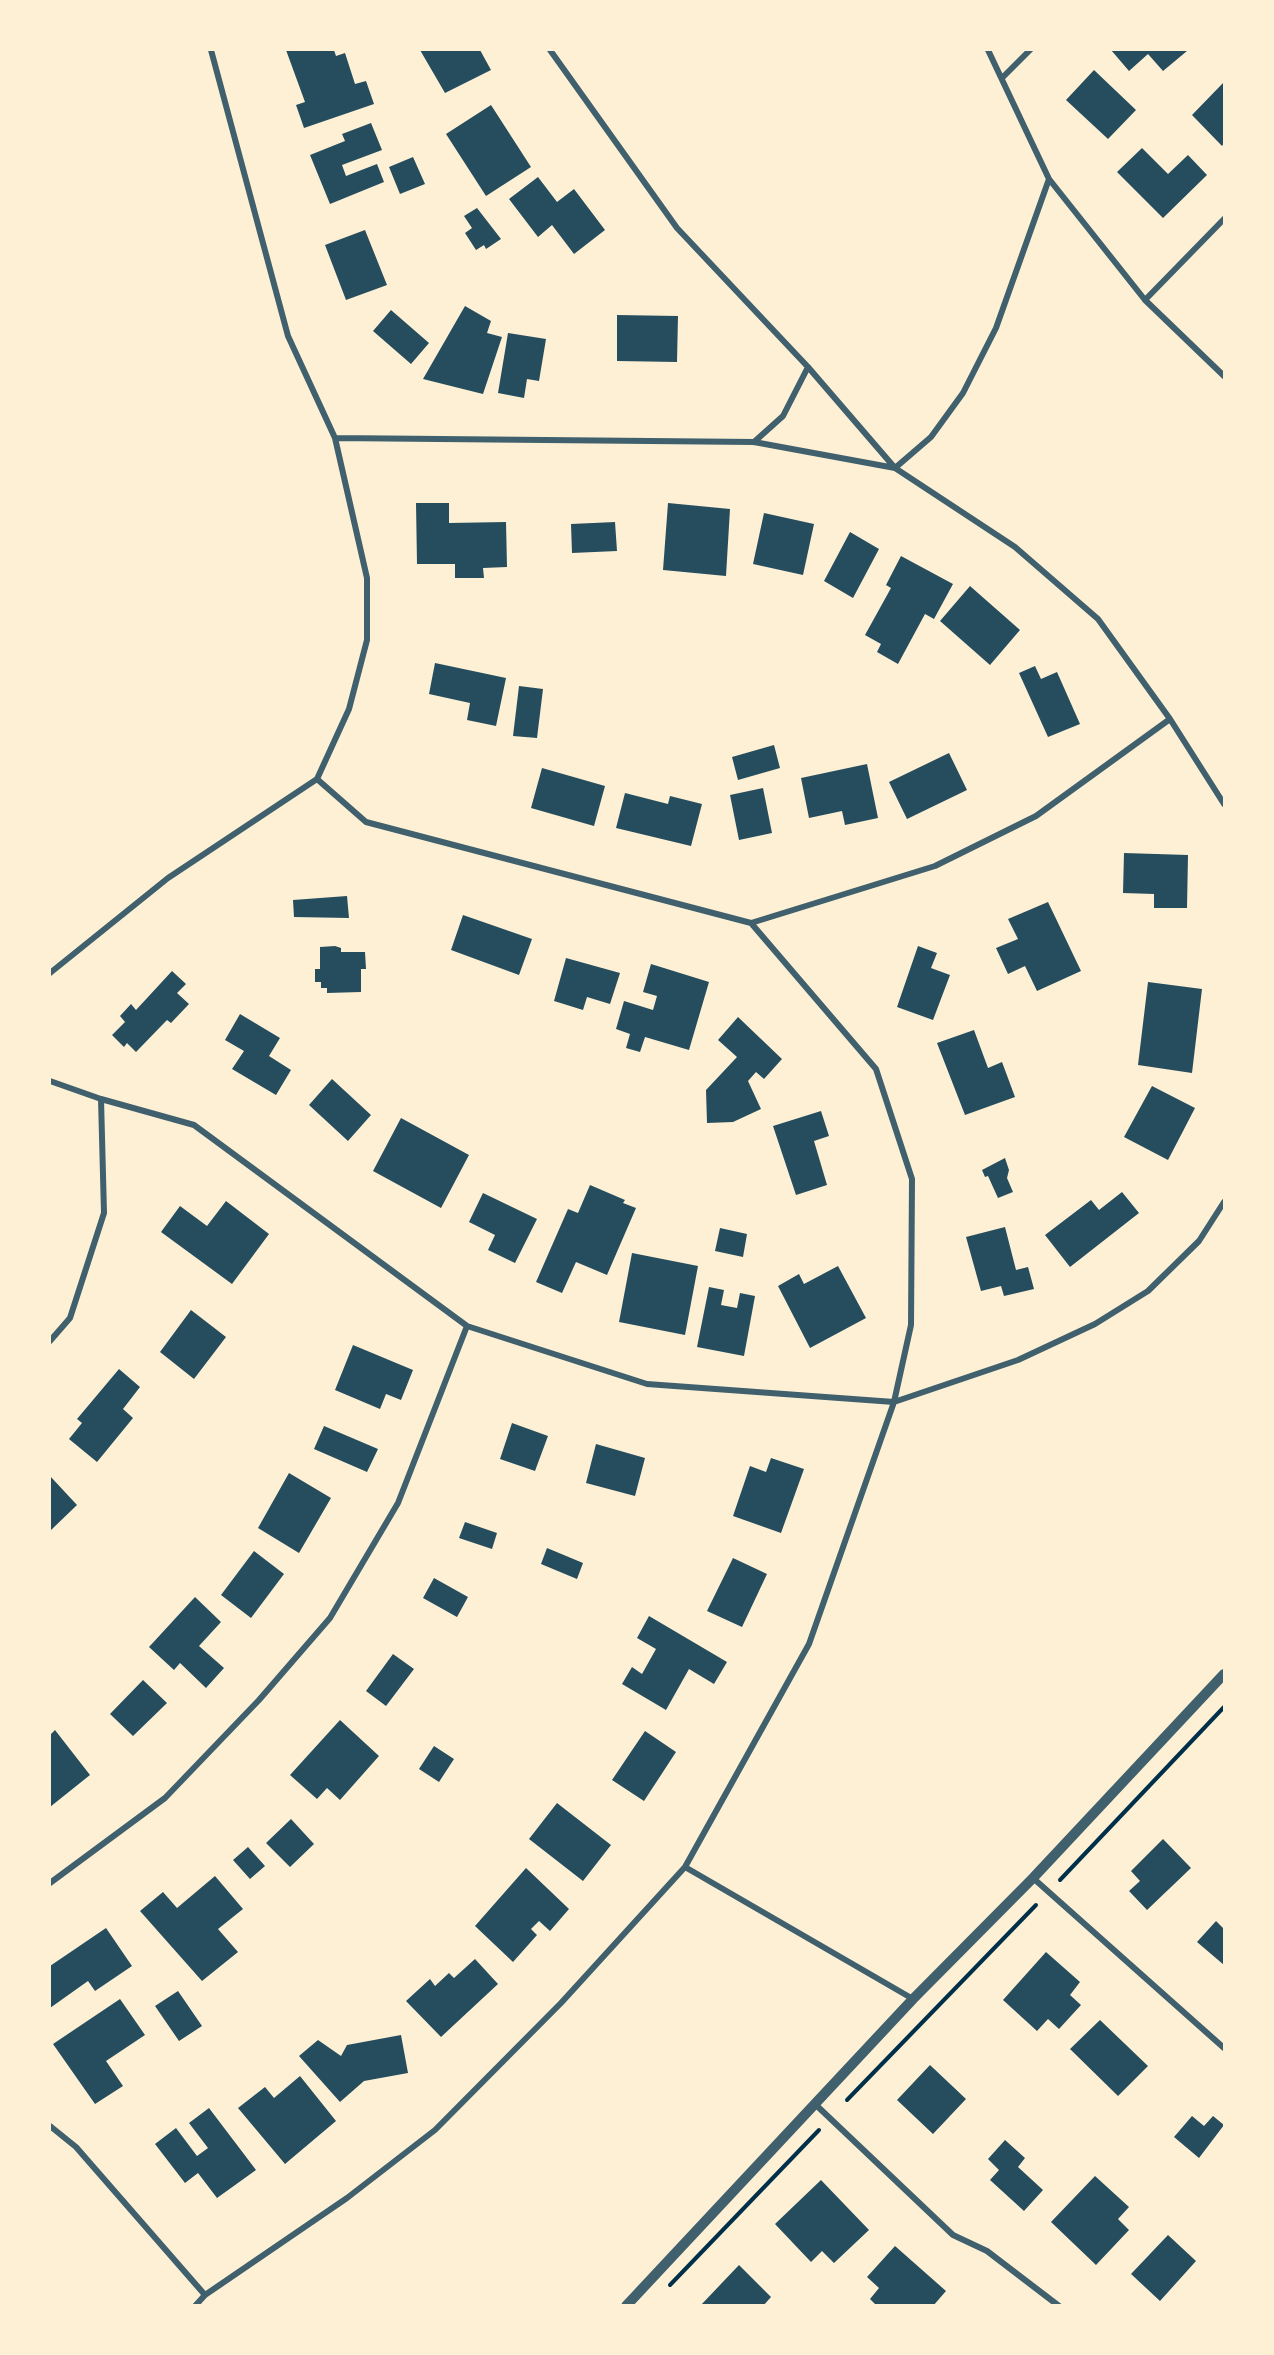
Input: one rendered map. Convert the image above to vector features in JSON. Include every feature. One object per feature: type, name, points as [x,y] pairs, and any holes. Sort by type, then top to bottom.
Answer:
[{"type":"street","points":[[50,973],[168,878],[317,779],[350,709],[367,640],[367,578],[335,438],[288,336],[211,50]]},
{"type":"street","points":[[550,50],[677,228],[808,367],[895,468],[1015,547],[1098,619],[1170,719],[1224,804]]},
{"type":"street","points":[[988,50],[1003,77],[1049,179],[1145,300],[1224,376]]},
{"type":"street","points":[[1003,77],[1030,50]]},
{"type":"street","points":[[895,468],[931,437],[963,393],[996,328],[1049,179]]},
{"type":"street","points":[[1145,300],[1224,219]]},
{"type":"street","points":[[754,442],[783,416],[808,367]]},
{"type":"street","points":[[335,438],[754,442],[895,468]]},
{"type":"street","points":[[317,779],[366,822],[751,923],[935,866],[1036,816],[1170,719]]},
{"type":"street","points":[[195,2306],[205,2295],[347,2198],[435,2130],[561,2003],[685,1867],[809,1644],[894,1402],[911,1325],[912,1179],[876,1069],[751,923]]},
{"type":"street","points":[[50,1081],[101,1099],[194,1125],[467,1326],[647,1384],[894,1402],[1018,1360],[1095,1324],[1149,1291],[1199,1241],[1224,1202]]},
{"type":"street","points":[[50,1341],[70,1318],[104,1213],[101,1099]]},
{"type":"street","points":[[50,1883],[165,1798],[259,1700],[330,1618],[398,1503],[467,1326]]},
{"type":"street","points":[[626,2306],[913,2000],[1033,1878],[1224,1674]]},
{"type":"street","points":[[685,1867],[913,2000]]},
{"type":"street","points":[[1033,1878],[1224,2048]]},
{"type":"street","points":[[816,2105],[953,2235],[987,2251],[1059,2306]]},
{"type":"street","points":[[50,2126],[76,2147],[205,2295]]},
{"type":"path","points":[[1060,1880],[1224,1707]]},
{"type":"path","points":[[847,2100],[1036,1905]]},
{"type":"path","points":[[666,2289],[819,2130]]},
{"type":"building","points":[[286,50],[334,50],[336,56],[345,53],[355,84],[366,81],[374,104],[304,128],[296,105],[305,102]]},
{"type":"building","points":[[420,50],[480,50],[491,70],[445,93]]},
{"type":"building","points":[[1111,50],[1187,51],[1163,71],[1148,54],[1129,71]]},
{"type":"building","points":[[1094,70],[1136,110],[1108,139],[1066,100]]},
{"type":"building","points":[[1224,82],[1224,143],[1222,146],[1192,115]]},
{"type":"building","points":[[491,105],[531,167],[486,196],[446,134]]},
{"type":"building","points":[[371,123],[382,150],[342,165],[346,176],[377,164],[384,182],[330,204],[310,155],[345,141],[342,134]]},
{"type":"building","points":[[1142,148],[1168,174],[1188,155],[1207,175],[1163,218],[1117,172]]},
{"type":"building","points":[[413,157],[425,184],[400,194],[389,167]]},
{"type":"building","points":[[538,177],[557,202],[574,189],[605,230],[574,254],[552,225],[538,237],[509,199]]},
{"type":"building","points":[[477,208],[501,239],[486,249],[484,245],[476,250],[465,233],[472,228],[464,216]]},
{"type":"building","points":[[365,230],[387,285],[346,300],[325,245]]},
{"type":"building","points":[[465,306],[491,321],[487,333],[502,337],[483,394],[423,379]]},
{"type":"building","points":[[391,310],[429,343],[411,364],[373,331]]},
{"type":"building","points":[[617,315],[678,316],[677,362],[617,361]]},
{"type":"building","points":[[508,333],[546,339],[539,381],[527,379],[524,398],[498,393]]},
{"type":"building","points":[[416,503],[449,503],[449,523],[506,522],[507,567],[483,568],[484,578],[455,578],[455,564],[417,564]]},
{"type":"building","points":[[668,503],[730,509],[726,576],[663,570]]},
{"type":"building","points":[[764,513],[814,524],[803,575],[753,564]]},
{"type":"building","points":[[615,522],[617,551],[572,553],[571,524]]},
{"type":"building","points":[[850,532],[879,549],[853,598],[824,581]]},
{"type":"building","points":[[901,556],[953,584],[934,619],[925,614],[898,664],[877,652],[881,644],[865,635],[891,588],[886,585]]},
{"type":"building","points":[[970,586],[1020,630],[990,665],[940,621]]},
{"type":"building","points":[[435,663],[506,678],[496,726],[467,720],[470,703],[429,694]]},
{"type":"building","points":[[1035,666],[1041,679],[1057,672],[1080,724],[1048,737],[1019,673]]},
{"type":"building","points":[[519,686],[543,689],[537,738],[513,736]]},
{"type":"building","points":[[774,745],[780,768],[738,780],[732,757]]},
{"type":"building","points":[[949,753],[967,790],[907,819],[889,782]]},
{"type":"building","points":[[867,764],[878,818],[845,825],[842,811],[809,818],[801,778]]},
{"type":"building","points":[[542,768],[605,786],[594,826],[531,808]]},
{"type":"building","points":[[763,788],[772,833],[739,840],[730,795]]},
{"type":"building","points":[[625,793],[668,804],[670,796],[702,804],[691,846],[616,828]]},
{"type":"building","points":[[1124,853],[1188,855],[1187,908],[1154,908],[1154,894],[1123,893]]},
{"type":"building","points":[[347,896],[349,918],[294,917],[293,900]]},
{"type":"building","points":[[1048,902],[1081,971],[1037,991],[1025,966],[1008,974],[996,948],[1018,939],[1008,919]]},
{"type":"building","points":[[463,915],[532,939],[519,975],[451,950]]},
{"type":"building","points":[[918,946],[937,953],[931,968],[950,975],[933,1020],[897,1007]]},
{"type":"building","points":[[320,947],[341,948],[341,952],[365,952],[366,969],[361,969],[361,992],[327,993],[327,988],[321,988],[321,982],[315,982],[315,969],[320,969]]},
{"type":"building","points":[[566,958],[620,973],[610,1004],[587,997],[583,1010],[554,1001]]},
{"type":"building","points":[[651,964],[709,982],[689,1050],[645,1037],[640,1052],[626,1048],[630,1034],[616,1029],[624,1001],[653,1010],[657,996],[643,992]]},
{"type":"building","points":[[172,971],[186,984],[177,993],[189,1004],[171,1023],[167,1020],[136,1052],[127,1043],[124,1047],[112,1035],[125,1022],[120,1016],[131,1004],[136,1010]]},
{"type":"building","points":[[1148,982],[1202,989],[1192,1073],[1138,1065]]},
{"type":"building","points":[[240,1014],[280,1038],[269,1056],[291,1070],[276,1095],[232,1069],[244,1051],[225,1040]]},
{"type":"building","points":[[738,1017],[782,1059],[764,1079],[756,1072],[748,1081],[761,1109],[733,1122],[707,1123],[706,1090],[737,1057],[718,1040]]},
{"type":"building","points":[[974,1030],[988,1068],[1002,1062],[1015,1097],[965,1115],[937,1043]]},
{"type":"building","points":[[332,1079],[371,1115],[348,1141],[309,1105]]},
{"type":"building","points":[[1152,1086],[1195,1108],[1168,1160],[1124,1137]]},
{"type":"building","points":[[821,1111],[829,1136],[814,1141],[827,1185],[796,1195],[773,1126]]},
{"type":"building","points":[[401,1118],[469,1155],[441,1208],[373,1171]]},
{"type":"building","points":[[1005,1158],[1009,1170],[1007,1178],[1013,1192],[998,1198],[988,1176],[985,1177],[982,1170]]},
{"type":"building","points":[[590,1185],[625,1200],[623,1203],[636,1208],[607,1275],[576,1262],[562,1293],[536,1282],[568,1209],[578,1213]]},
{"type":"building","points":[[1122,1192],[1139,1213],[1070,1267],[1045,1235],[1091,1200],[1099,1210]]},
{"type":"building","points":[[483,1193],[537,1219],[515,1263],[488,1250],[495,1235],[469,1222]]},
{"type":"building","points":[[226,1201],[269,1234],[232,1284],[161,1232],[180,1206],[207,1226]]},
{"type":"building","points":[[1005,1227],[1016,1270],[1028,1267],[1034,1289],[1004,1296],[1001,1286],[981,1291],[966,1237]]},
{"type":"building","points":[[720,1228],[747,1234],[743,1257],[715,1251]]},
{"type":"building","points":[[632,1253],[698,1266],[685,1335],[619,1322]]},
{"type":"building","points":[[838,1266],[866,1318],[810,1348],[778,1286],[799,1274],[804,1284]]},
{"type":"building","points":[[709,1287],[724,1290],[721,1305],[737,1308],[740,1293],[755,1296],[744,1356],[697,1347]]},
{"type":"building","points":[[191,1310],[226,1337],[194,1379],[160,1352]]},
{"type":"building","points":[[353,1345],[413,1370],[401,1400],[386,1394],[380,1409],[335,1390]]},
{"type":"building","points":[[119,1369],[140,1387],[123,1409],[133,1418],[97,1462],[69,1439],[82,1423],[77,1419]]},
{"type":"building","points":[[512,1423],[548,1436],[535,1471],[500,1459]]},
{"type":"building","points":[[324,1426],[378,1449],[367,1472],[314,1449]]},
{"type":"building","points":[[596,1444],[645,1458],[635,1496],[586,1483]]},
{"type":"building","points":[[771,1458],[804,1469],[781,1533],[733,1516],[750,1466],[766,1472]]},
{"type":"building","points":[[289,1473],[331,1498],[299,1553],[258,1528]]},
{"type":"building","points":[[50,1476],[77,1505],[50,1531]]},
{"type":"building","points":[[465,1522],[497,1533],[492,1549],[459,1538]]},
{"type":"building","points":[[547,1548],[583,1563],[577,1579],[541,1564]]},
{"type":"building","points":[[254,1551],[284,1574],[251,1618],[221,1595]]},
{"type":"building","points":[[733,1558],[767,1574],[742,1627],[707,1611]]},
{"type":"building","points":[[434,1578],[468,1597],[457,1617],[423,1598]]},
{"type":"building","points":[[195,1597],[221,1622],[199,1646],[224,1668],[206,1688],[180,1663],[174,1670],[149,1647]]},
{"type":"building","points":[[649,1616],[727,1662],[714,1684],[689,1669],[666,1710],[622,1684],[632,1667],[642,1674],[656,1649],[637,1638]]},
{"type":"building","points":[[393,1654],[414,1669],[386,1706],[366,1691]]},
{"type":"building","points":[[143,1680],[167,1703],[133,1736],[110,1714]]},
{"type":"building","points":[[340,1720],[379,1756],[340,1800],[327,1788],[317,1799],[290,1775]]},
{"type":"building","points":[[55,1730],[90,1775],[50,1807],[50,1735]]},
{"type":"building","points":[[645,1731],[676,1752],[644,1801],[612,1780]]},
{"type":"building","points":[[434,1746],[454,1759],[439,1782],[419,1769]]},
{"type":"building","points":[[557,1803],[611,1845],[583,1881],[529,1839]]},
{"type":"building","points":[[291,1819],[314,1844],[290,1867],[266,1843]]},
{"type":"building","points":[[1163,1839],[1191,1868],[1147,1910],[1129,1891],[1140,1881],[1131,1871]]},
{"type":"building","points":[[248,1847],[265,1866],[250,1879],[233,1860]]},
{"type":"building","points":[[526,1868],[569,1909],[550,1931],[539,1921],[531,1929],[537,1935],[513,1962],[475,1926]]},
{"type":"building","points":[[215,1876],[243,1909],[218,1929],[238,1952],[202,1981],[140,1911],[163,1892],[177,1908]]},
{"type":"building","points":[[1216,1921],[1224,1929],[1224,1965],[1197,1942]]},
{"type":"building","points":[[106,1928],[132,1966],[95,1991],[88,1981],[50,2008],[50,1966]]},
{"type":"building","points":[[1046,1952],[1080,1982],[1070,1995],[1081,2005],[1059,2029],[1048,2019],[1037,2031],[1003,2000]]},
{"type":"building","points":[[475,1959],[498,1984],[441,2037],[406,2001],[430,1979],[435,1986],[449,1973],[454,1978]]},
{"type":"building","points":[[178,1991],[202,2026],[179,2041],[155,2006]]},
{"type":"building","points":[[120,1999],[145,2035],[106,2061],[123,2086],[95,2104],[53,2044]]},
{"type":"building","points":[[1100,2020],[1148,2066],[1118,2096],[1070,2049]]},
{"type":"building","points":[[401,2035],[408,2073],[364,2081],[340,2102],[299,2056],[318,2040],[341,2056],[347,2045]]},
{"type":"building","points":[[930,2065],[966,2099],[933,2134],[897,2100]]},
{"type":"building","points":[[300,2076],[336,2121],[285,2164],[238,2108],[265,2087],[274,2098]]},
{"type":"building","points":[[209,2108],[256,2170],[217,2198],[198,2173],[185,2183],[155,2144],[176,2128],[197,2156],[208,2148],[189,2123]]},
{"type":"building","points":[[1192,2116],[1204,2126],[1213,2116],[1224,2125],[1199,2158],[1174,2137]]},
{"type":"building","points":[[1005,2140],[1025,2158],[1018,2167],[1043,2190],[1024,2211],[990,2180],[999,2170],[988,2159]]},
{"type":"building","points":[[1095,2176],[1129,2207],[1118,2219],[1129,2230],[1096,2265],[1051,2222]]},
{"type":"building","points":[[821,2180],[869,2230],[834,2263],[822,2251],[811,2262],[775,2224]]},
{"type":"building","points":[[1168,2235],[1196,2261],[1160,2301],[1131,2274]]},
{"type":"building","points":[[895,2246],[946,2291],[933,2306],[877,2306],[870,2299],[879,2288],[867,2277]]},
{"type":"building","points":[[739,2265],[771,2297],[763,2306],[700,2306]]}]
